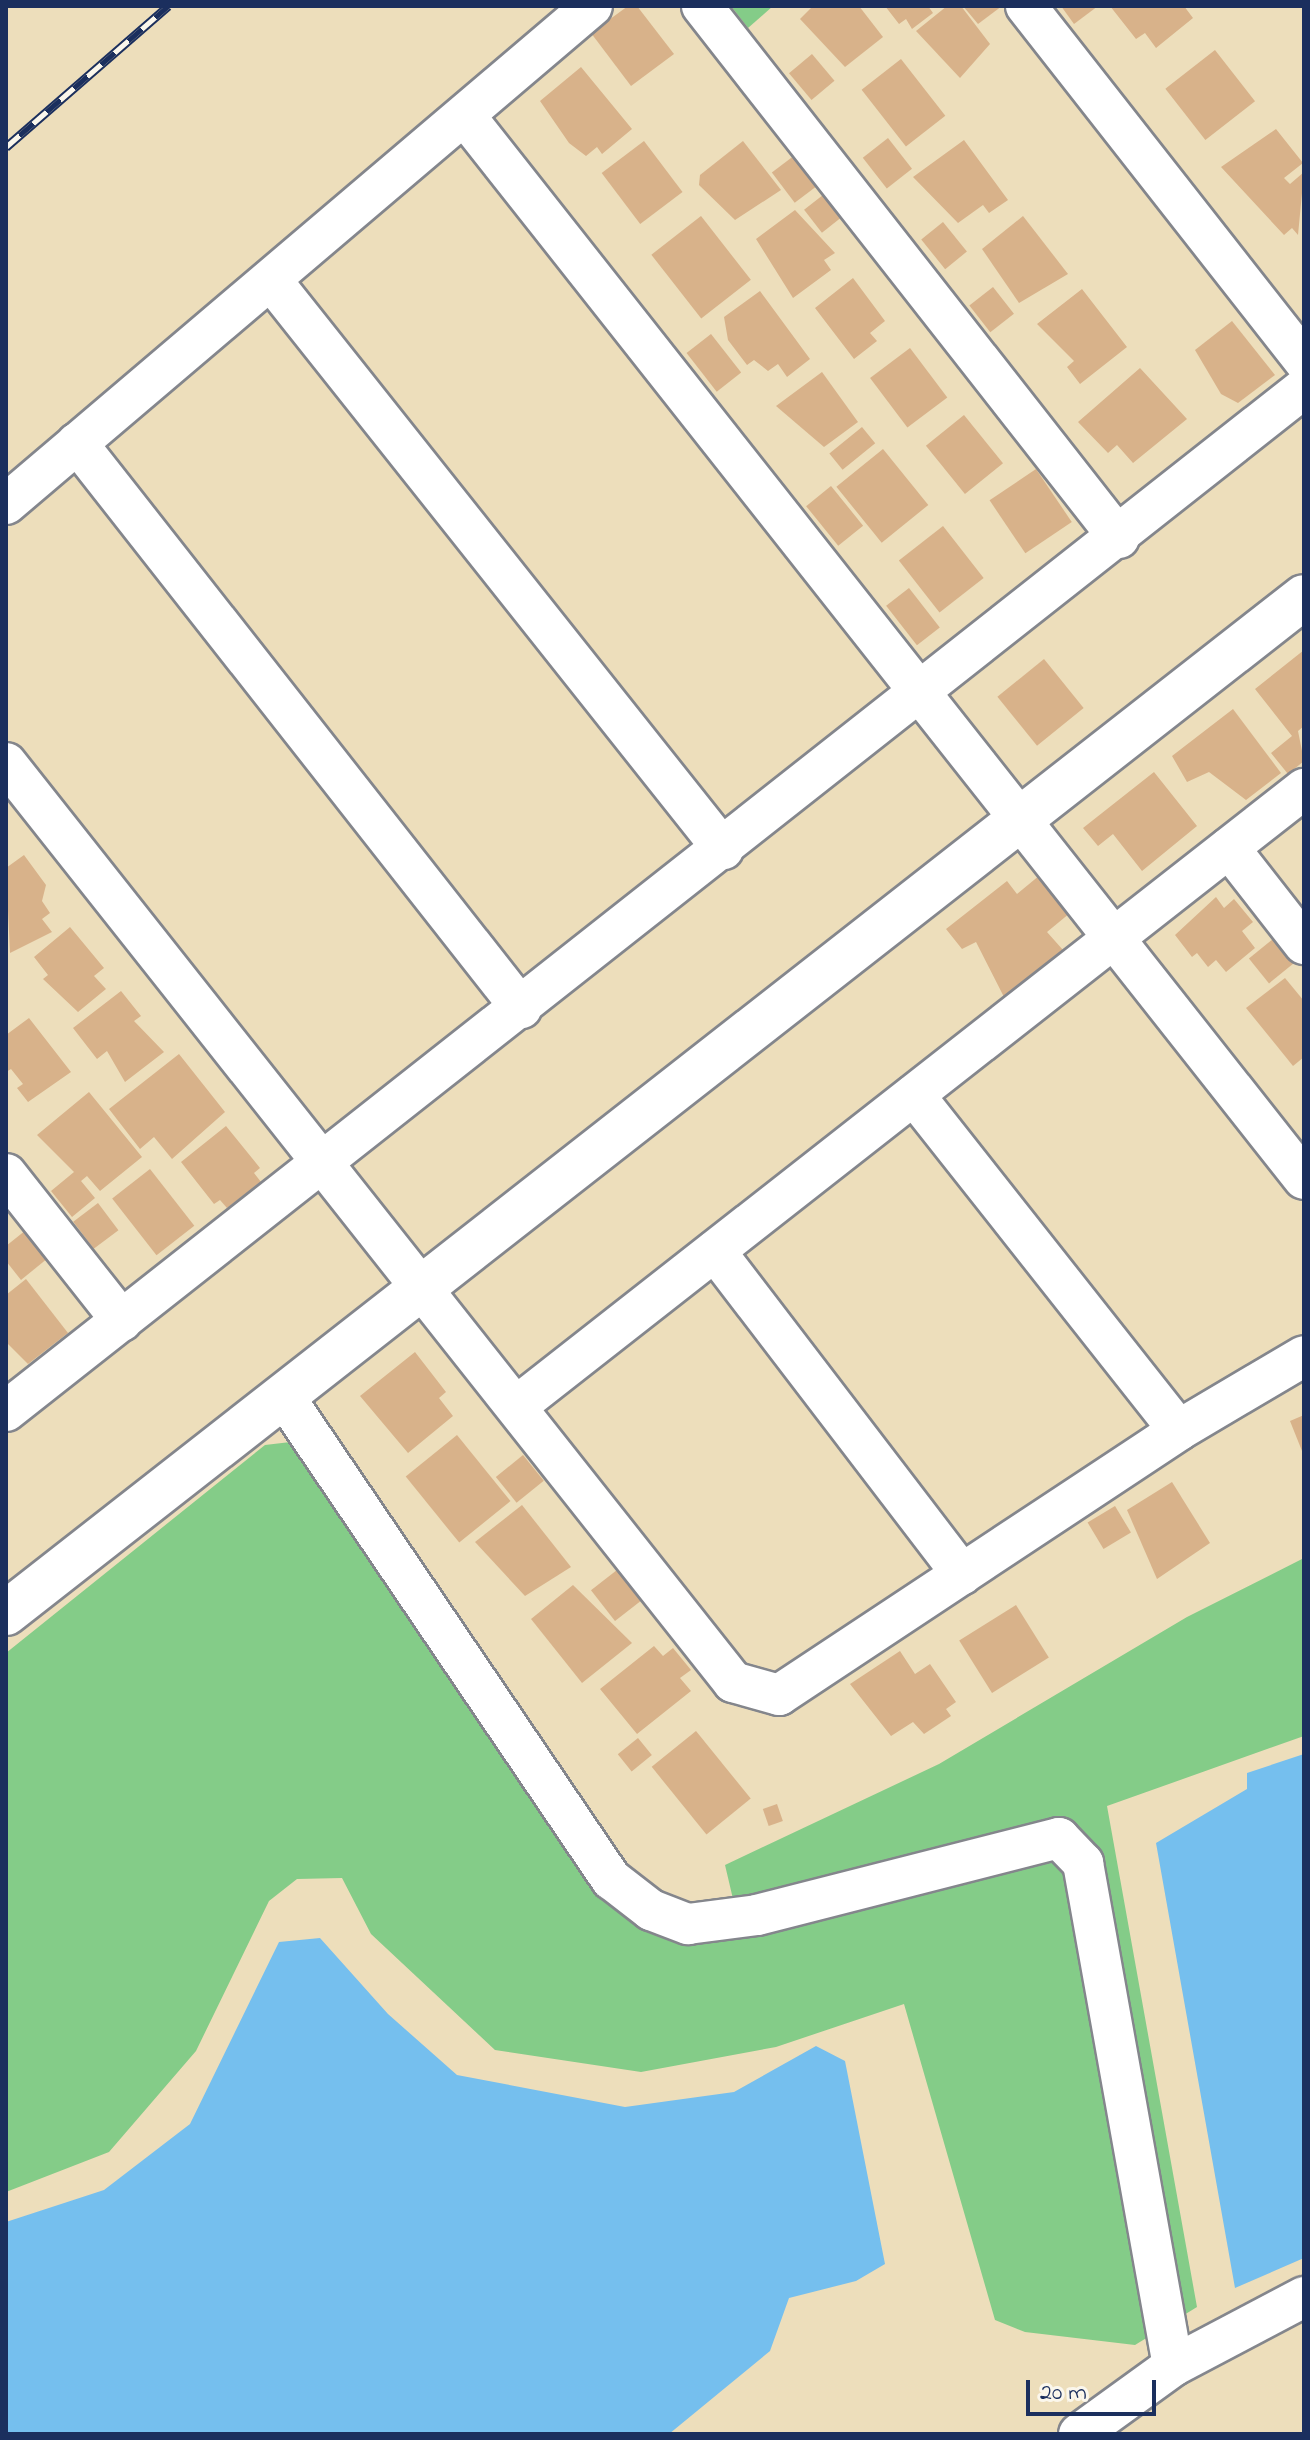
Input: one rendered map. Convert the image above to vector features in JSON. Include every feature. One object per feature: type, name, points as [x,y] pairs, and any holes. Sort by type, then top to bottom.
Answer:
[{"type":"street","points":[[6,504],[592,6]]},
{"type":"street","points":[[702,6],[1119,538]]},
{"type":"street","points":[[1026,6],[1304,361]]},
{"type":"street","points":[[465,116],[1118,935],[1304,1179]]},
{"type":"street","points":[[271,280],[723,849]]},
{"type":"street","points":[[6,1411],[322,1167],[923,694],[1304,388]]},
{"type":"street","points":[[77,443],[521,1008]]},
{"type":"street","points":[[6,1613],[1024,820],[1304,597]]},
{"type":"street","points":[[6,763],[322,1167],[518,1405],[733,1682],[779,1695],[1179,1430],[1304,1356]]},
{"type":"street","points":[[518,1405],[1304,789]]},
{"type":"street","points":[[1229,848],[1304,944]]},
{"type":"street","points":[[914,1095],[1179,1430]]},
{"type":"street","points":[[6,1174],[122,1321]]},
{"type":"street","points":[[715,1251],[962,1574]]},
{"type":"street","points":[[283,1395],[611,1879],[651,1910],[688,1924],[757,1915],[1059,1838],[1083,1863],[1173,2366]]},
{"type":"street","points":[[1079,2434],[1173,2366],[1304,2297]]},
{"type":"green space","points":[[731,6],[773,6],[748,28]]},
{"type":"green space","points":[[299,1441],[608,1894],[741,1933],[725,1865],[939,1764],[1187,1617],[1304,1558],[1304,1736],[1107,1806],[1197,2307],[1135,2345],[1025,2332],[995,2320],[904,2004],[776,2047],[641,2072],[495,2050],[371,1934],[342,1878],[297,1879],[269,1901],[196,2051],[109,2152],[6,2192],[6,1653],[265,1445]]},
{"type":"water","points":[[1304,1754],[1304,2258],[1235,2288],[1156,1843],[1247,1789],[1247,1773]]},
{"type":"water","points":[[320,1938],[388,2014],[457,2075],[625,2107],[734,2092],[816,2046],[845,2061],[885,2264],[856,2281],[789,2298],[770,2351],[669,2434],[6,2434],[6,2222],[104,2190],[190,2124],[279,1942]]},
{"type":"building","points":[[628,6],[637,6],[674,54],[631,86],[591,33]]},
{"type":"building","points":[[813,6],[859,6],[883,37],[845,67],[800,19]]},
{"type":"building","points":[[885,6],[928,6],[933,13],[912,29],[906,19],[899,24]]},
{"type":"building","points":[[947,6],[961,6],[990,44],[960,78],[916,31]]},
{"type":"building","points":[[963,6],[1002,6],[978,24]]},
{"type":"building","points":[[1061,6],[1098,6],[1074,24]]},
{"type":"building","points":[[1110,6],[1184,6],[1193,18],[1156,48],[1145,33],[1136,39]]},
{"type":"building","points":[[1215,50],[1255,101],[1205,140],[1165,89]]},
{"type":"building","points":[[812,54],[834,81],[812,100],[789,73]]},
{"type":"building","points":[[901,59],[945,116],[906,147],[862,90]]},
{"type":"building","points":[[581,67],[632,129],[602,154],[597,147],[586,156],[569,143],[540,101]]},
{"type":"building","points":[[1276,129],[1303,163],[1284,178],[1290,184],[1304,172],[1298,235],[1292,228],[1284,235],[1221,167]]},
{"type":"building","points":[[888,138],[912,169],[887,188],[863,158]]},
{"type":"building","points":[[964,140],[1008,200],[989,213],[983,205],[958,223],[913,177]]},
{"type":"building","points":[[644,141],[683,192],[640,224],[602,173]]},
{"type":"building","points":[[743,141],[781,190],[735,220],[699,185],[700,175]]},
{"type":"building","points":[[795,155],[818,185],[795,203],[772,172]]},
{"type":"building","points":[[823,195],[841,218],[822,233],[804,210]]},
{"type":"building","points":[[795,210],[835,253],[824,260],[831,270],[793,298],[756,239]]},
{"type":"building","points":[[701,216],[751,280],[701,319],[651,255]]},
{"type":"building","points":[[1023,216],[1068,274],[1019,303],[982,249]]},
{"type":"building","points":[[943,222],[967,252],[945,269],[921,240]]},
{"type":"building","points":[[853,278],[885,321],[870,333],[877,341],[854,359],[815,308]]},
{"type":"building","points":[[993,287],[1014,314],[990,332],[969,305]]},
{"type":"building","points":[[1082,289],[1127,347],[1080,384],[1067,367],[1074,361],[1037,324]]},
{"type":"building","points":[[760,291],[810,359],[787,377],[778,364],[768,371],[754,360],[747,365],[728,340],[724,317]]},
{"type":"building","points":[[1232,321],[1275,375],[1238,403],[1221,394],[1195,350]]},
{"type":"building","points":[[711,334],[741,373],[717,392],[687,353]]},
{"type":"building","points":[[910,348],[947,398],[907,428],[870,378]]},
{"type":"building","points":[[1140,368],[1187,419],[1133,463],[1117,445],[1108,453],[1078,422]]},
{"type":"building","points":[[822,372],[858,422],[824,447],[776,406]]},
{"type":"building","points":[[964,415],[1003,463],[965,494],[926,446]]},
{"type":"building","points":[[862,427],[875,443],[843,470],[829,453]]},
{"type":"building","points":[[883,449],[928,505],[882,543],[836,487]]},
{"type":"building","points":[[1036,469],[1072,522],[1025,553],[990,500]]},
{"type":"building","points":[[831,486],[863,526],[838,546],[806,506]]},
{"type":"building","points":[[943,526],[984,578],[940,612],[899,560]]},
{"type":"building","points":[[909,588],[940,627],[917,645],[886,606]]},
{"type":"building","points":[[1304,650],[1304,726],[1298,731],[1304,761],[1288,774],[1271,753],[1292,736],[1255,689]]},
{"type":"building","points":[[1044,659],[1084,708],[1037,746],[997,697]]},
{"type":"building","points":[[1233,709],[1281,773],[1246,800],[1209,772],[1187,782],[1172,756]]},
{"type":"building","points":[[1154,772],[1197,826],[1142,871],[1113,834],[1098,846],[1083,828]]},
{"type":"building","points":[[24,855],[46,885],[42,901],[50,913],[42,919],[52,932],[10,953],[6,868]]},
{"type":"building","points":[[1040,875],[1070,913],[1047,932],[1063,950],[1004,997],[976,942],[962,949],[946,929],[1007,881],[1017,894]]},
{"type":"building","points":[[1216,897],[1224,908],[1234,899],[1253,922],[1242,931],[1255,948],[1226,972],[1216,960],[1208,967],[1197,953],[1192,957],[1175,935]]},
{"type":"building","points":[[70,927],[104,968],[94,976],[106,989],[78,1012],[43,979],[48,975],[34,957]]},
{"type":"building","points":[[1273,939],[1293,964],[1269,983],[1249,959]]},
{"type":"building","points":[[1285,978],[1304,1001],[1304,1057],[1293,1066],[1246,1008]]},
{"type":"building","points":[[121,991],[141,1016],[134,1021],[164,1052],[125,1082],[107,1051],[97,1059],[73,1028]]},
{"type":"building","points":[[29,1018],[71,1072],[28,1102],[17,1088],[23,1084],[11,1069],[6,1072],[6,1035]]},
{"type":"building","points":[[179,1054],[225,1112],[172,1159],[154,1137],[140,1149],[109,1109]]},
{"type":"building","points":[[89,1092],[142,1157],[100,1191],[87,1176],[81,1181],[95,1198],[72,1217],[51,1191],[74,1172],[37,1135]]},
{"type":"building","points":[[226,1126],[260,1168],[254,1173],[261,1182],[227,1208],[220,1200],[214,1204],[181,1162]]},
{"type":"building","points":[[150,1169],[194,1226],[157,1255],[112,1199]]},
{"type":"building","points":[[98,1203],[118,1230],[94,1249],[73,1222]]},
{"type":"building","points":[[26,1230],[48,1258],[21,1280],[6,1261],[6,1246]]},
{"type":"building","points":[[26,1279],[68,1333],[28,1364],[6,1342],[6,1295]]},
{"type":"building","points":[[415,1352],[446,1392],[439,1398],[453,1416],[408,1453],[360,1396]]},
{"type":"building","points":[[1304,1415],[1304,1456],[1290,1421]]},
{"type":"building","points":[[457,1435],[510,1501],[459,1543],[406,1477]]},
{"type":"building","points":[[523,1455],[544,1481],[517,1503],[496,1477]]},
{"type":"building","points":[[1172,1482],[1210,1543],[1157,1579],[1127,1510]]},
{"type":"building","points":[[522,1505],[571,1567],[525,1596],[475,1542]]},
{"type":"building","points":[[1115,1506],[1131,1533],[1104,1549],[1088,1522]]},
{"type":"building","points":[[617,1570],[641,1601],[615,1621],[591,1590]]},
{"type":"building","points":[[573,1585],[632,1643],[582,1683],[531,1619]]},
{"type":"building","points":[[1016,1605],[1049,1658],[992,1693],[959,1641]]},
{"type":"building","points":[[654,1646],[663,1656],[673,1648],[691,1670],[680,1678],[691,1691],[637,1734],[600,1689]]},
{"type":"building","points":[[900,1651],[915,1674],[930,1664],[956,1702],[946,1709],[951,1716],[924,1734],[913,1722],[891,1736],[850,1684]]},
{"type":"building","points":[[696,1731],[751,1799],[706,1834],[652,1767]]},
{"type":"building","points":[[638,1738],[652,1755],[632,1771],[618,1754]]},
{"type":"building","points":[[777,1804],[783,1821],[769,1826],[763,1809]]},
{"type":"railway","points":[[6,147],[168,6]]}]
